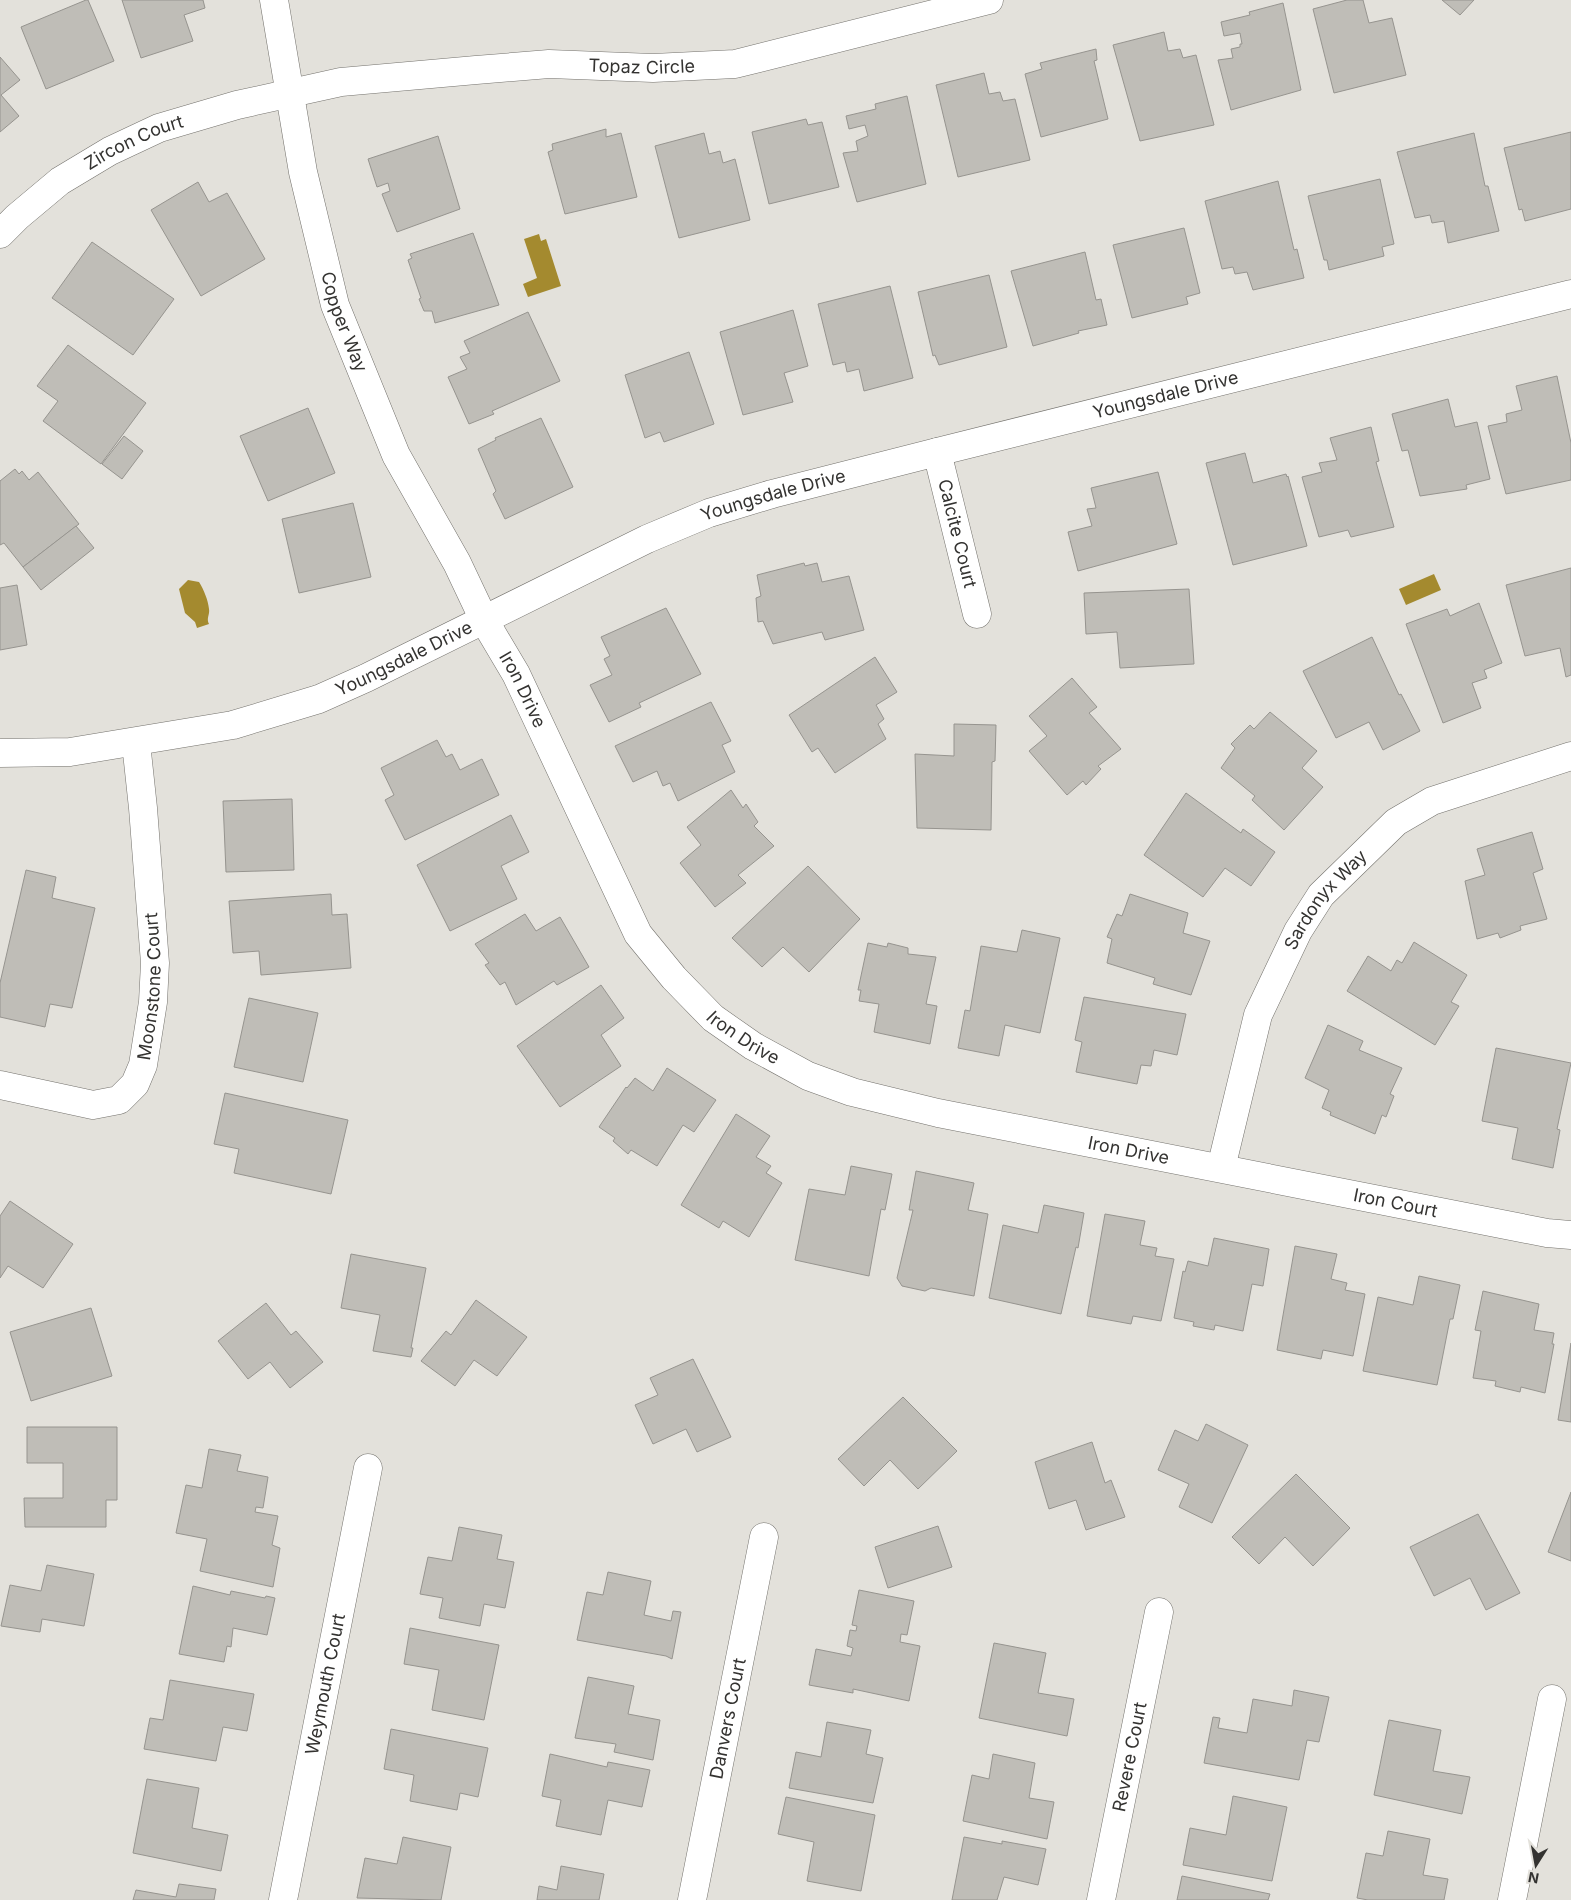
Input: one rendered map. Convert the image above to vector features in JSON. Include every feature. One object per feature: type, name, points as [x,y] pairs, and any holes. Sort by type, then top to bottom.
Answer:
[{"type":"street","name":"Copper Way","points":[[274,0],[303,172],[335,305],[396,455],[457,563],[484,620]]},
{"type":"street","name":"Topaz Circle","points":[[290,94],[342,82],[550,64],[653,68],[735,64],[989,0]]},
{"type":"street","name":"Zircon Court","points":[[0,234],[60,181],[110,151],[159,128],[237,106],[290,94]]},
{"type":"street","name":"Youngsdale Drive","points":[[0,752],[70,752],[136,743],[233,725],[319,699],[647,539],[709,513],[772,494],[937,452],[1571,294]]},
{"type":"street","name":"Calcite Court","points":[[937,452],[977,614]]},
{"type":"street","name":"Iron Drive","points":[[484,620],[516,674],[638,934],[674,978],[713,1018],[753,1046],[808,1076],[852,1092],[938,1114],[1221,1168]]},
{"type":"street","name":"Moonstone Court","points":[[0,1085],[93,1105],[119,1100],[135,1084],[144,1065],[153,1002],[155,962],[136,743]]},
{"type":"street","name":"Sardonyx Way","points":[[1221,1168],[1258,1015],[1298,931],[1321,895],[1396,822],[1432,801],[1571,756]]},
{"type":"street","name":"Iron Court","points":[[1221,1168],[1547,1233],[1571,1235]]},
{"type":"street","name":"Weymouth Court","points":[[283,1900],[368,1468]]},
{"type":"street","name":"Danvers Court","points":[[692,1900],[764,1537]]},
{"type":"street","name":"Revere Court","points":[[1101,1900],[1159,1612]]},
{"type":"street","points":[[1512,1900],[1552,1699]]},
{"type":"shaded area","points":[[539,234],[541,241],[546,239],[561,286],[528,297],[523,284],[537,278],[524,239]]},
{"type":"shaded area","points":[[1434,574],[1441,590],[1406,605],[1399,589]]},
{"type":"shaded area","points":[[188,580],[199,582],[206,595],[209,611],[209,624],[197,628],[195,622],[185,613],[179,589]]},
{"type":"building","points":[[88,0],[114,61],[46,89],[21,27]]},
{"type":"building","points":[[122,0],[203,0],[205,8],[184,15],[193,41],[141,58]]},
{"type":"building","points":[[1347,0],[1363,0],[1369,23],[1392,18],[1406,75],[1334,93],[1313,9]]},
{"type":"building","points":[[1442,0],[1474,0],[1460,15]]},
{"type":"building","points":[[1283,3],[1301,90],[1231,110],[1218,60],[1233,58],[1231,49],[1240,47],[1240,44],[1242,44],[1240,33],[1224,36],[1221,22],[1250,15],[1249,12]]},
{"type":"building","points":[[1164,32],[1168,51],[1180,49],[1183,58],[1196,55],[1214,125],[1140,141],[1113,45]]},
{"type":"building","points":[[1096,49],[1097,60],[1094,61],[1108,119],[1041,137],[1025,74],[1042,69],[1040,63]]},
{"type":"building","points":[[0,57],[20,80],[1,95],[19,116],[0,132]]},
{"type":"building","points":[[984,73],[989,94],[1000,92],[1003,101],[1015,99],[1030,160],[958,177],[936,85]]},
{"type":"building","points":[[907,96],[926,184],[857,202],[843,153],[858,151],[856,141],[868,136],[865,125],[849,129],[846,116],[876,109],[875,104]]},
{"type":"building","points":[[806,119],[808,125],[822,122],[839,187],[769,204],[752,132]]},
{"type":"building","points":[[606,129],[606,137],[621,133],[637,197],[565,214],[548,152],[553,150],[552,144]]},
{"type":"building","points":[[1571,132],[1571,209],[1525,221],[1522,209],[1519,210],[1504,148]]},
{"type":"building","points":[[704,133],[709,154],[720,151],[723,163],[735,159],[750,220],[679,238],[655,146]]},
{"type":"building","points":[[1474,133],[1485,186],[1488,186],[1499,231],[1448,243],[1444,221],[1432,223],[1430,215],[1415,218],[1397,152]]},
{"type":"building","points":[[438,136],[460,209],[397,232],[382,194],[390,191],[388,183],[377,187],[368,159]]},
{"type":"building","points":[[1380,179],[1394,244],[1382,247],[1384,256],[1329,270],[1327,260],[1324,260],[1308,196]]},
{"type":"building","points":[[1278,181],[1294,250],[1297,249],[1304,278],[1253,290],[1247,272],[1235,274],[1233,267],[1222,269],[1205,201]]},
{"type":"building","points":[[198,182],[209,202],[227,193],[265,259],[201,296],[151,210]]},
{"type":"building","points":[[1184,228],[1200,293],[1186,297],[1188,304],[1132,318],[1113,245]]},
{"type":"building","points":[[473,233],[499,305],[435,323],[432,311],[424,311],[419,299],[421,298],[408,260],[412,258],[410,254]]},
{"type":"building","points":[[92,242],[174,299],[133,355],[52,298]]},
{"type":"building","points":[[1085,252],[1096,300],[1101,299],[1107,325],[1078,331],[1079,333],[1033,346],[1011,271]]},
{"type":"building","points":[[989,275],[1007,347],[939,365],[935,355],[933,356],[918,292]]},
{"type":"building","points":[[890,286],[913,378],[864,391],[859,369],[847,372],[845,362],[833,365],[818,304]]},
{"type":"building","points":[[793,310],[808,366],[784,373],[793,402],[743,415],[720,332]]},
{"type":"building","points":[[528,312],[560,381],[492,411],[494,414],[469,424],[448,377],[467,369],[460,357],[470,353],[464,341]]},
{"type":"building","points":[[68,345],[146,403],[101,464],[43,421],[58,401],[37,386]]},
{"type":"building","points":[[689,352],[714,424],[664,442],[660,432],[645,438],[625,375]]},
{"type":"building","points":[[1557,376],[1571,443],[1571,480],[1506,494],[1488,426],[1507,422],[1506,414],[1522,410],[1516,386]]},
{"type":"building","points":[[1448,399],[1455,427],[1477,422],[1490,479],[1466,485],[1467,489],[1420,496],[1408,450],[1402,451],[1392,414]]},
{"type":"building","points":[[308,408],[335,473],[268,501],[240,436]]},
{"type":"building","points":[[541,418],[573,487],[505,519],[493,494],[496,491],[478,449],[496,440],[495,438]]},
{"type":"building","points":[[1371,427],[1379,461],[1376,462],[1394,527],[1351,537],[1348,530],[1319,537],[1302,477],[1322,472],[1319,463],[1337,460],[1330,438]]},
{"type":"building","points":[[124,436],[143,451],[122,479],[102,464]]},
{"type":"building","points":[[1245,453],[1253,483],[1286,474],[1288,476],[1307,546],[1233,565],[1206,463]]},
{"type":"building","points":[[15,469],[19,474],[22,471],[29,480],[38,472],[79,524],[23,567],[4,543],[0,545],[0,481]]},
{"type":"building","points":[[1158,472],[1177,544],[1078,571],[1068,532],[1092,526],[1087,509],[1096,508],[1091,488]]},
{"type":"building","points":[[353,503],[371,577],[299,593],[282,519]]},
{"type":"building","points":[[76,526],[94,548],[41,590],[23,567]]},
{"type":"building","points":[[804,563],[805,566],[817,563],[822,582],[849,576],[864,630],[825,640],[822,632],[773,644],[763,621],[758,622],[756,598],[761,596],[757,575]]},
{"type":"building","points":[[1571,568],[1571,675],[1566,677],[1560,648],[1525,656],[1506,585]]},
{"type":"building","points":[[17,585],[27,645],[0,650],[0,588]]},
{"type":"building","points":[[1189,589],[1194,664],[1120,668],[1117,632],[1086,634],[1084,593]]},
{"type":"building","points":[[1479,603],[1502,663],[1484,670],[1487,678],[1472,683],[1481,708],[1443,723],[1406,624],[1447,609],[1450,616]]},
{"type":"building","points":[[666,608],[701,674],[639,703],[641,707],[609,722],[590,685],[612,675],[604,659],[610,656],[601,637]]},
{"type":"building","points":[[1372,637],[1399,695],[1401,694],[1420,731],[1383,750],[1369,722],[1336,738],[1303,671]]},
{"type":"building","points":[[875,657],[897,692],[876,705],[884,719],[878,724],[886,739],[835,773],[818,748],[812,752],[789,715]]},
{"type":"building","points":[[1072,678],[1097,707],[1089,713],[1121,749],[1098,766],[1101,769],[1086,785],[1083,781],[1067,795],[1029,751],[1047,736],[1029,716]]},
{"type":"building","points":[[711,702],[731,741],[722,745],[735,772],[678,801],[670,783],[663,786],[657,771],[633,782],[615,746]]},
{"type":"building","points":[[1270,712],[1317,751],[1302,768],[1323,787],[1284,830],[1252,800],[1255,796],[1221,768],[1235,748],[1231,744],[1250,725],[1254,729]]},
{"type":"building","points":[[954,724],[996,725],[995,761],[992,762],[991,830],[917,828],[915,754],[954,756]]},
{"type":"building","points":[[437,740],[446,757],[452,754],[460,770],[482,759],[499,795],[405,840],[385,800],[394,795],[381,768]]},
{"type":"building","points":[[731,790],[743,808],[746,804],[758,822],[754,826],[774,846],[738,875],[746,883],[715,907],[680,863],[701,845],[687,827]]},
{"type":"building","points":[[1186,793],[1241,833],[1243,829],[1275,852],[1251,886],[1225,868],[1203,897],[1144,855]]},
{"type":"building","points":[[292,799],[294,870],[226,872],[223,801]]},
{"type":"building","points":[[511,815],[529,852],[501,866],[517,899],[450,931],[417,865]]},
{"type":"building","points":[[1532,832],[1543,869],[1533,873],[1547,919],[1520,926],[1521,930],[1500,938],[1498,933],[1477,939],[1465,881],[1485,875],[1477,849]]},
{"type":"building","points":[[808,866],[860,919],[809,972],[783,947],[762,967],[732,938]]},
{"type":"building","points":[[26,870],[56,877],[52,898],[95,908],[72,1008],[50,1004],[45,1027],[0,1017],[0,983]]},
{"type":"building","points":[[331,894],[332,915],[347,914],[351,968],[261,975],[259,951],[233,953],[229,901]]},
{"type":"building","points":[[1130,894],[1188,913],[1183,933],[1210,941],[1191,995],[1153,984],[1155,978],[1107,963],[1112,939],[1107,937],[1117,914],[1122,916]]},
{"type":"building","points":[[525,914],[536,931],[560,917],[589,967],[557,985],[554,981],[516,1005],[505,982],[500,985],[485,965],[489,963],[475,944]]},
{"type":"building","points":[[1022,930],[1060,938],[1040,1033],[1005,1025],[999,1056],[958,1048],[965,1010],[970,1011],[981,946],[1017,952]]},
{"type":"building","points":[[1414,942],[1467,975],[1451,1002],[1459,1006],[1435,1045],[1347,991],[1368,956],[1391,971],[1397,960],[1402,963]]},
{"type":"building","points":[[868,943],[887,947],[888,943],[908,948],[908,954],[936,957],[926,1004],[937,1006],[930,1044],[874,1032],[879,1004],[859,1001],[861,990],[858,990]]},
{"type":"building","points":[[601,985],[624,1018],[601,1035],[621,1066],[560,1107],[517,1046]]},
{"type":"building","points":[[1084,997],[1186,1014],[1177,1055],[1154,1050],[1151,1066],[1141,1065],[1137,1084],[1076,1072],[1082,1042],[1075,1040]]},
{"type":"building","points":[[249,998],[318,1013],[303,1082],[234,1067]]},
{"type":"building","points":[[1328,1025],[1363,1041],[1359,1050],[1402,1068],[1390,1094],[1394,1096],[1386,1117],[1382,1115],[1375,1134],[1330,1115],[1331,1112],[1322,1108],[1329,1090],[1305,1078]]},
{"type":"building","points":[[1496,1048],[1571,1063],[1557,1129],[1560,1130],[1553,1168],[1512,1159],[1518,1128],[1482,1121]]},
{"type":"building","points":[[667,1068],[716,1100],[694,1132],[683,1125],[657,1166],[631,1150],[628,1154],[613,1141],[615,1138],[599,1127],[626,1087],[635,1078],[653,1091]]},
{"type":"building","points":[[225,1093],[348,1120],[331,1194],[234,1173],[239,1149],[214,1144]]},
{"type":"building","points":[[736,1114],[770,1136],[756,1157],[771,1166],[766,1173],[782,1183],[749,1237],[723,1221],[719,1228],[681,1205]]},
{"type":"building","points":[[851,1166],[892,1174],[885,1210],[881,1209],[869,1276],[795,1260],[809,1189],[845,1195]]},
{"type":"building","points":[[916,1171],[974,1183],[968,1210],[988,1214],[974,1296],[931,1288],[925,1291],[902,1286],[897,1278],[913,1210],[909,1210]]},
{"type":"building","points":[[10,1201],[73,1244],[43,1288],[8,1266],[0,1278],[0,1216]]},
{"type":"building","points":[[1044,1205],[1084,1213],[1078,1248],[1076,1247],[1061,1314],[989,1298],[1003,1225],[1038,1233]]},
{"type":"building","points":[[1105,1214],[1145,1221],[1140,1245],[1157,1248],[1155,1256],[1174,1259],[1161,1321],[1133,1316],[1131,1324],[1087,1316]]},
{"type":"building","points":[[1214,1238],[1269,1249],[1263,1286],[1252,1284],[1243,1331],[1215,1325],[1214,1330],[1193,1326],[1194,1322],[1174,1318],[1183,1271],[1185,1272],[1188,1261],[1208,1266]]},
{"type":"building","points":[[1295,1246],[1337,1254],[1331,1279],[1347,1283],[1345,1290],[1365,1294],[1353,1356],[1323,1350],[1321,1359],[1277,1350]]},
{"type":"building","points":[[351,1254],[426,1268],[411,1357],[373,1351],[380,1315],[341,1308]]},
{"type":"building","points":[[1419,1276],[1460,1285],[1453,1319],[1450,1319],[1437,1385],[1363,1371],[1378,1297],[1413,1305]]},
{"type":"building","points":[[1483,1291],[1539,1304],[1534,1330],[1554,1333],[1552,1344],[1554,1344],[1545,1393],[1521,1387],[1520,1392],[1495,1386],[1496,1381],[1473,1378],[1481,1331],[1475,1330]]},
{"type":"building","points":[[476,1300],[527,1337],[497,1376],[474,1360],[455,1386],[421,1361],[446,1331],[451,1335]]},
{"type":"building","points":[[266,1303],[291,1335],[296,1331],[323,1362],[290,1388],[270,1362],[248,1379],[218,1341]]},
{"type":"building","points":[[91,1308],[112,1376],[31,1401],[10,1332]]},
{"type":"building","points":[[1571,1343],[1571,1422],[1558,1420]]},
{"type":"building","points":[[693,1359],[731,1437],[697,1452],[686,1429],[653,1444],[635,1405],[658,1395],[650,1378]]},
{"type":"building","points":[[903,1397],[957,1451],[918,1489],[890,1460],[864,1486],[838,1459]]},
{"type":"building","points":[[1206,1424],[1248,1445],[1212,1523],[1179,1507],[1189,1484],[1158,1470],[1175,1430],[1198,1441]]},
{"type":"building","points":[[27,1427],[117,1427],[117,1500],[106,1500],[106,1527],[25,1527],[24,1498],[63,1498],[63,1463],[27,1463]]},
{"type":"building","points":[[1092,1442],[1105,1483],[1111,1480],[1125,1517],[1086,1530],[1076,1500],[1049,1509],[1035,1462]]},
{"type":"building","points":[[209,1449],[241,1455],[237,1471],[268,1477],[263,1508],[256,1507],[255,1512],[278,1516],[272,1545],[280,1548],[273,1587],[200,1571],[207,1539],[176,1533],[186,1485],[202,1488]]},
{"type":"building","points":[[1296,1474],[1350,1528],[1313,1566],[1285,1537],[1259,1564],[1232,1537]]},
{"type":"building","points":[[1571,1492],[1571,1561],[1548,1552]]},
{"type":"building","points":[[1478,1514],[1520,1593],[1486,1610],[1470,1578],[1434,1596],[1410,1547]]},
{"type":"building","points":[[938,1526],[952,1567],[888,1588],[875,1547]]},
{"type":"building","points":[[459,1527],[502,1535],[497,1559],[514,1562],[505,1608],[484,1604],[480,1626],[439,1618],[443,1598],[420,1594],[428,1557],[452,1561]]},
{"type":"building","points":[[47,1565],[94,1574],[84,1626],[42,1619],[40,1632],[1,1626],[10,1585],[41,1591]]},
{"type":"building","points":[[608,1572],[651,1581],[644,1615],[671,1621],[673,1611],[681,1612],[672,1659],[666,1656],[577,1640],[587,1592],[603,1595]]},
{"type":"building","points":[[193,1586],[230,1595],[231,1591],[265,1598],[266,1596],[275,1598],[267,1635],[233,1628],[231,1647],[227,1646],[224,1662],[179,1654]]},
{"type":"building","points":[[859,1590],[914,1601],[907,1635],[901,1634],[900,1642],[920,1646],[909,1701],[853,1689],[853,1693],[809,1685],[816,1649],[851,1656],[853,1648],[847,1646],[850,1630],[856,1631],[857,1626],[852,1625]]},
{"type":"building","points":[[410,1628],[499,1645],[484,1720],[432,1710],[439,1670],[404,1664]]},
{"type":"building","points":[[994,1643],[1046,1653],[1038,1693],[1074,1699],[1067,1736],[979,1718]]},
{"type":"building","points":[[588,1677],[634,1686],[628,1714],[660,1720],[653,1760],[614,1752],[616,1744],[575,1738]]},
{"type":"building","points":[[170,1680],[254,1694],[247,1731],[223,1727],[216,1761],[144,1749],[150,1718],[163,1720]]},
{"type":"building","points":[[1294,1690],[1329,1697],[1319,1742],[1307,1740],[1299,1780],[1204,1763],[1213,1717],[1220,1718],[1218,1728],[1247,1733],[1253,1699],[1292,1706]]},
{"type":"building","points":[[1389,1720],[1441,1730],[1433,1771],[1470,1777],[1462,1814],[1374,1795]]},
{"type":"building","points":[[827,1722],[871,1730],[866,1754],[883,1758],[873,1803],[789,1788],[796,1752],[821,1757]]},
{"type":"building","points":[[391,1729],[488,1748],[478,1797],[460,1793],[457,1810],[410,1801],[414,1775],[384,1769]]},
{"type":"building","points":[[550,1754],[607,1767],[608,1762],[650,1770],[642,1807],[608,1800],[601,1835],[556,1826],[561,1800],[542,1796]]},
{"type":"building","points":[[993,1754],[1035,1763],[1029,1798],[1054,1802],[1047,1839],[963,1821],[972,1775],[989,1779]]},
{"type":"building","points":[[147,1779],[199,1788],[192,1828],[228,1835],[221,1871],[133,1853]]},
{"type":"building","points":[[1233,1796],[1287,1807],[1272,1881],[1183,1865],[1190,1828],[1226,1835]]},
{"type":"building","points":[[786,1797],[875,1815],[861,1891],[807,1881],[814,1842],[778,1834]]},
{"type":"building","points":[[1388,1831],[1430,1839],[1423,1875],[1448,1879],[1444,1900],[1368,1900],[1357,1898],[1366,1853],[1383,1856]]},
{"type":"building","points":[[403,1837],[451,1847],[441,1900],[357,1898],[365,1858],[397,1864]]},
{"type":"building","points":[[964,1837],[1002,1844],[1002,1841],[1046,1849],[1038,1885],[1004,1877],[997,1900],[952,1900]]},
{"type":"building","points":[[561,1866],[604,1874],[599,1900],[537,1900],[539,1886],[557,1890]]},
{"type":"building","points":[[1182,1876],[1270,1894],[1268,1900],[1177,1900]]},
{"type":"building","points":[[179,1884],[216,1889],[214,1900],[133,1900],[136,1890],[176,1897]]}]
